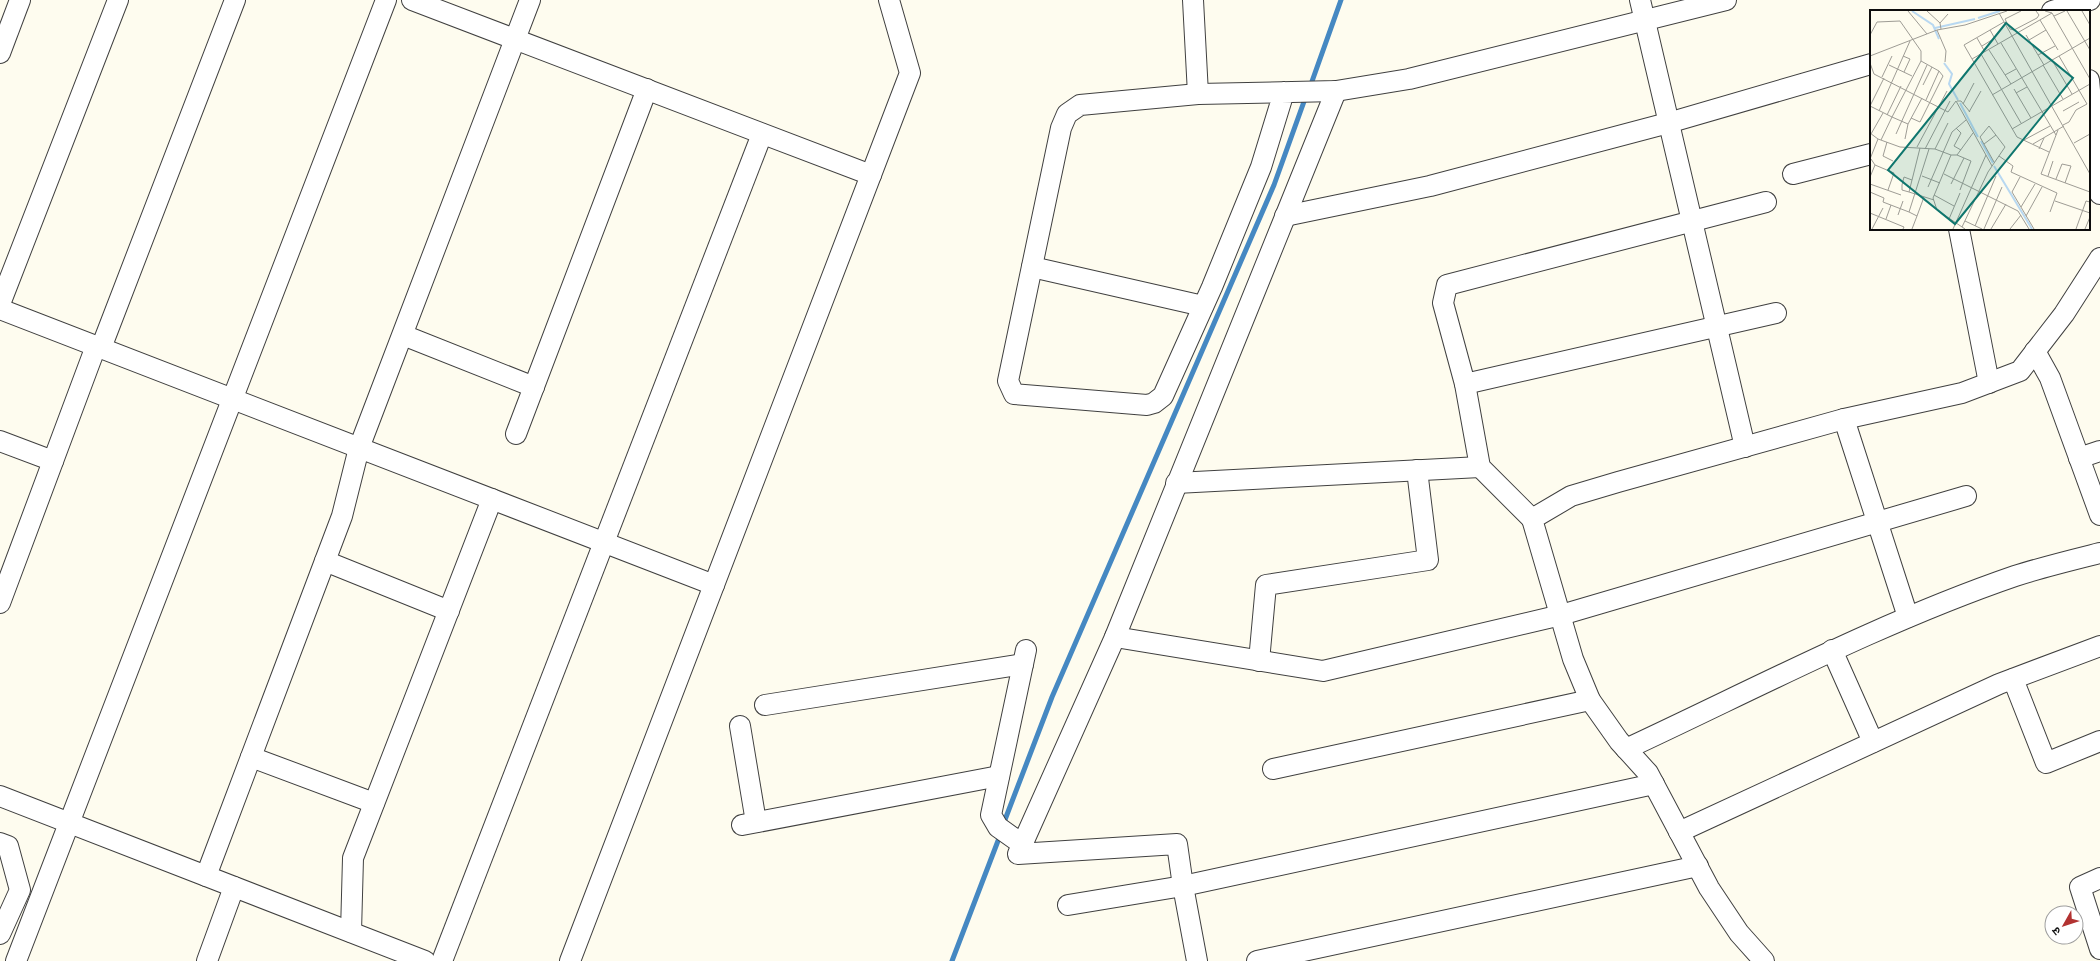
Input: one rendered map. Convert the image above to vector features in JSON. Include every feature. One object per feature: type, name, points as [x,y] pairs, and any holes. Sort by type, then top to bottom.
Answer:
[{"type":"street","points":[[0,53],[20,0]]},
{"type":"street","points":[[0,304],[118,0]]},
{"type":"street","points":[[0,603],[53,461],[235,0]]},
{"type":"street","points":[[16,961],[386,0]]},
{"type":"street","points":[[412,0],[871,175]]},
{"type":"street","points":[[206,876],[342,516],[359,448],[530,0]]},
{"type":"street","points":[[570,961],[910,73],[889,0]]},
{"type":"street","points":[[1193,0],[1198,94]]},
{"type":"street","points":[[1640,0],[1745,446]]},
{"type":"street","points":[[1290,92],[1261,167],[1164,396],[1154,403],[1146,405],[1014,394],[1008,381],[1061,128],[1067,114],[1080,105],[1198,94],[1328,91],[1409,79],[1726,0]]},
{"type":"street","points":[[2056,10],[2083,3]]},
{"type":"street","points":[[1285,216],[1430,186],[1668,123],[1870,64]]},
{"type":"street","points":[[516,434],[647,89]]},
{"type":"street","points":[[1197,961],[1177,844],[1018,854],[1115,637],[1285,216],[1328,91]]},
{"type":"street","points":[[2090,97],[2100,194]]},
{"type":"street","points":[[442,961],[762,134]]},
{"type":"street","points":[[1793,174],[1870,154]]},
{"type":"street","points":[[1764,961],[1739,933],[1709,888],[1648,773],[1626,749],[1590,700],[1573,659],[1532,519],[1480,467],[1465,384],[1443,303],[1447,285],[1766,202]]},
{"type":"street","points":[[1959,230],[1989,383]]},
{"type":"street","points":[[1532,519],[1571,496],[1844,419],[1962,393],[2020,371],[2064,314],[2100,258]]},
{"type":"street","points":[[1032,267],[1203,306]]},
{"type":"street","points":[[0,309],[714,585]]},
{"type":"street","points":[[1465,384],[1776,313]]},
{"type":"street","points":[[402,335],[534,387]]},
{"type":"street","points":[[2035,351],[2050,378],[2100,515]]},
{"type":"street","points":[[1844,419],[1908,617]]},
{"type":"street","points":[[0,441],[53,461]]},
{"type":"street","points":[[2079,458],[2100,450]]},
{"type":"street","points":[[1176,483],[1480,467]]},
{"type":"street","points":[[1259,661],[1266,584],[1428,560],[1417,470]]},
{"type":"street","points":[[1115,637],[1323,671],[1561,615],[1966,496]]},
{"type":"street","points":[[351,932],[353,858],[492,499]]},
{"type":"street","points":[[1626,749],[1832,650],[1908,617],[2016,576],[2100,553]]},
{"type":"street","points":[[325,561],[449,611]]},
{"type":"street","points":[[1679,832],[2013,679],[2100,646]]},
{"type":"street","points":[[1832,650],[1873,742]]},
{"type":"street","points":[[764,705],[1024,657],[991,815],[998,826],[1022,844]]},
{"type":"street","points":[[2013,679],[2046,763],[2100,741]]},
{"type":"street","points":[[1273,769],[1590,700]]},
{"type":"street","points":[[740,726],[749,823],[999,776]]},
{"type":"street","points":[[251,757],[374,803]]},
{"type":"street","points":[[1068,905],[1183,886],[1654,784]]},
{"type":"street","points":[[0,796],[351,932],[393,955],[424,961]]},
{"type":"street","points":[[0,843],[8,846],[20,890],[0,934]]},
{"type":"street","points":[[1257,961],[1698,866]]},
{"type":"street","points":[[2100,878],[2080,887],[2100,949]]},
{"type":"street","points":[[214,959],[234,887]]},
{"type":"waterway","points":[[1310,87],[1341,0]]},
{"type":"waterway","points":[[1003,825],[1052,697],[1274,185],[1306,96]]},
{"type":"waterway","points":[[952,961],[1001,833]]}]
